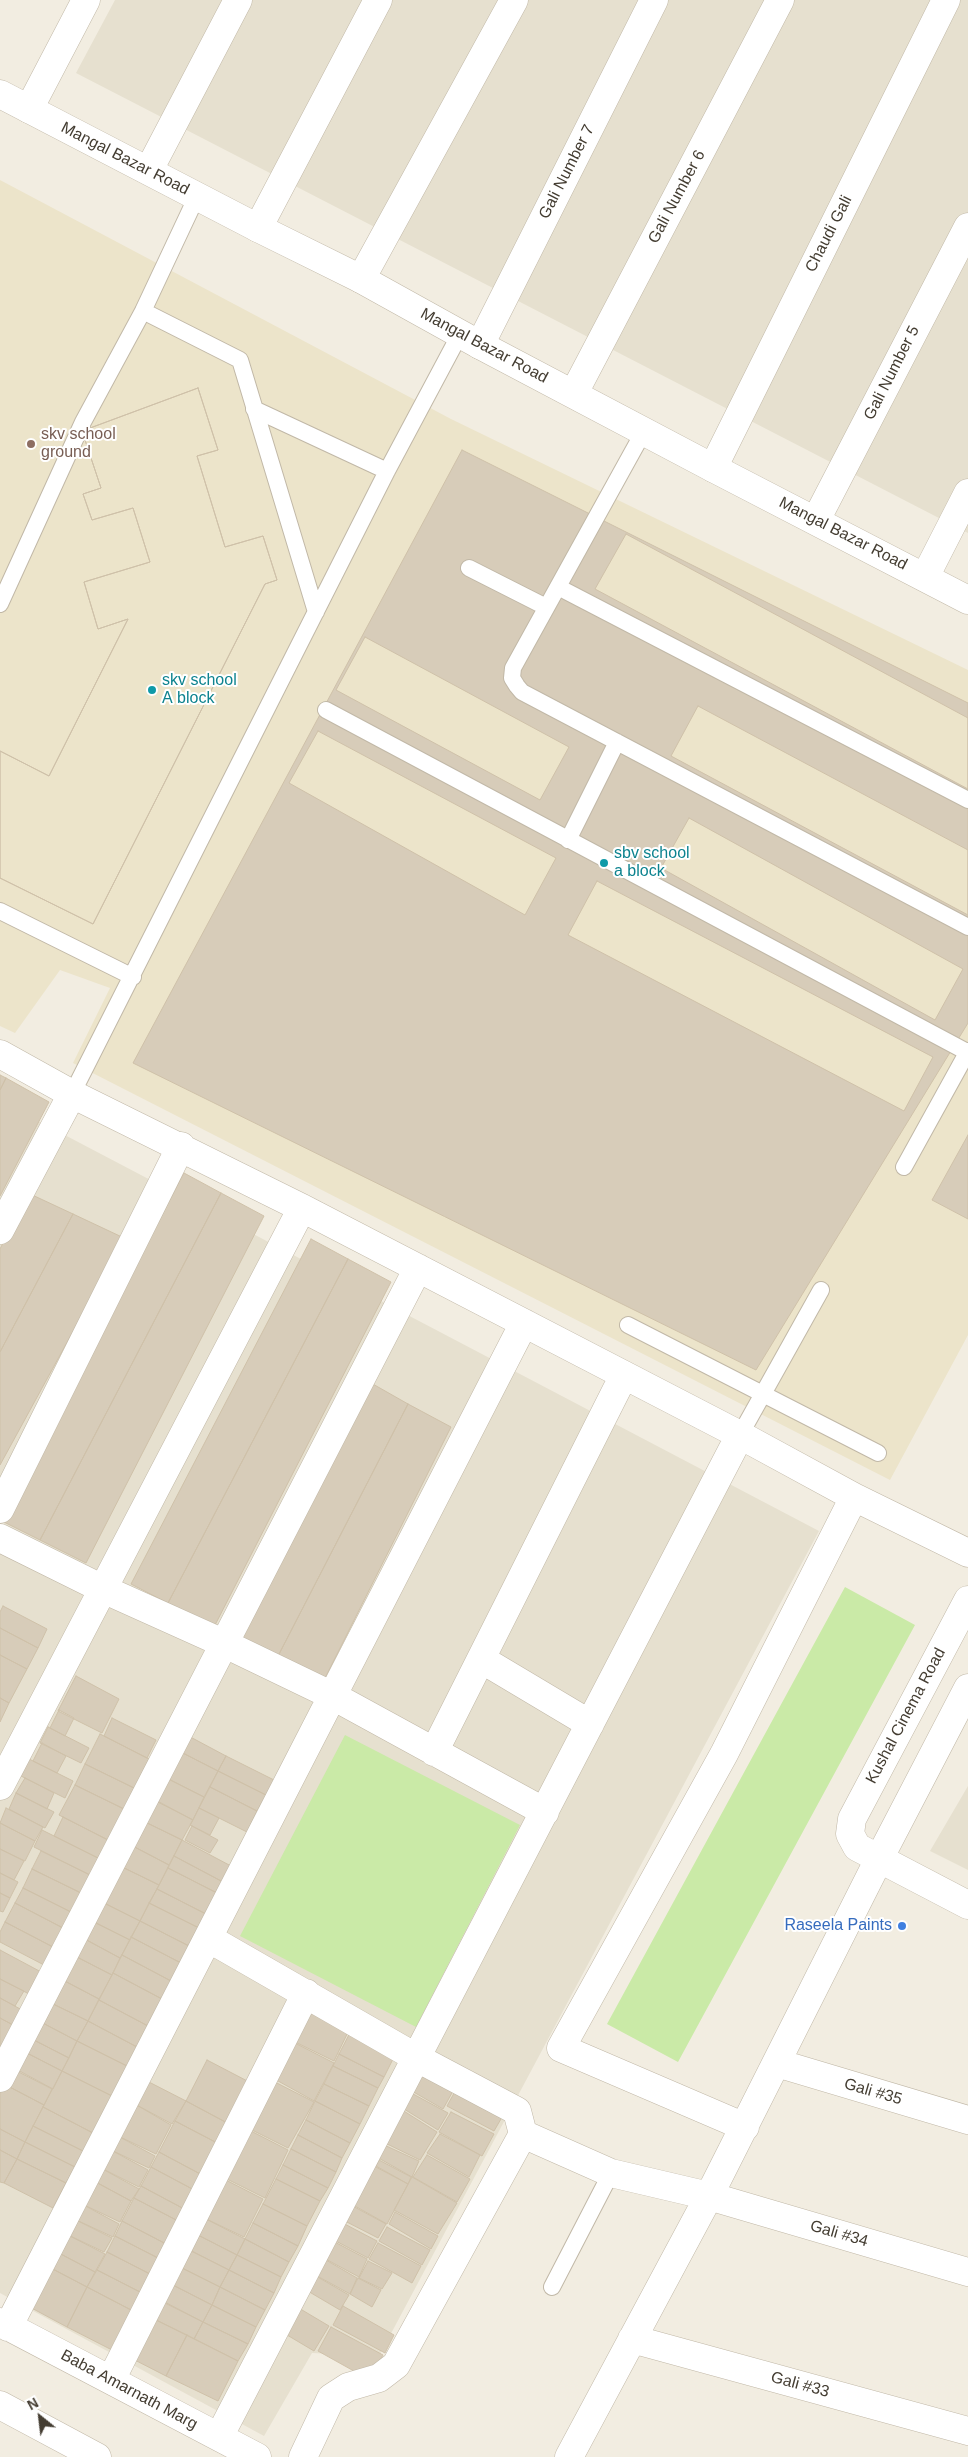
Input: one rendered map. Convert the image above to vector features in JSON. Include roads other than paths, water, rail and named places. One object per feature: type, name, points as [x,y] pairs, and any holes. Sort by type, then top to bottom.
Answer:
[{"type":"street","points":[[29,109],[86,0]]},
{"type":"street","points":[[149,170],[238,0]]},
{"type":"street","points":[[258,228],[378,0]]},
{"type":"street","points":[[361,279],[514,0]]},
{"type":"street","name":"Gali Number 7","points":[[470,339],[654,0]]},
{"type":"street","name":"Gali Number 6","points":[[574,393],[780,0]]},
{"type":"street","name":"Chaudi Gali","points":[[713,468],[946,0]]},
{"type":"street","name":"Mangal Bazar Road","points":[[0,94],[258,228],[361,279],[713,468],[968,600]]},
{"type":"street","name":"Gali Number 5","points":[[816,520],[968,227]]},
{"type":"street","points":[[925,577],[968,493]]},
{"type":"street","points":[[0,1054],[72,1094],[181,1146],[740,1435],[854,1497],[968,1553]]},
{"type":"street","points":[[0,1230],[72,1094]]},
{"type":"street","points":[[0,1509],[181,1146]]},
{"type":"street","points":[[0,1786],[302,1208]]},
{"type":"street","points":[[0,2078],[418,1268]]},
{"type":"street","points":[[4,2325],[208,1938],[524,1323]]},
{"type":"street","points":[[434,1752],[624,1375]]},
{"type":"street","points":[[220,2438],[740,1435]]},
{"type":"street","points":[[745,2127],[561,2048],[724,1754],[854,1497]]},
{"type":"street","points":[[0,1538],[103,1589],[223,1643],[333,1696],[544,1812]]},
{"type":"street","name":"Kushal Cinema Road","points":[[879,1859],[857,1847],[850,1834],[852,1819],[968,1600]]},
{"type":"street","points":[[481,1659],[590,1724]]},
{"type":"street","points":[[568,2457],[745,2127],[879,1859],[968,1688]]},
{"type":"street","points":[[879,1859],[968,1905]]},
{"type":"street","points":[[208,1938],[417,2058],[517,2111],[523,2134],[396,2365],[379,2378],[348,2387],[331,2398],[303,2457]]},
{"type":"street","points":[[111,2380],[306,1993]]},
{"type":"street","name":"Gali #35","points":[[777,2063],[968,2120]]},
{"type":"street","name":"Gali #34","points":[[523,2134],[611,2173],[709,2196],[968,2272]]},
{"type":"street","name":"Baba Amarnath Marg","points":[[4,2325],[257,2457]]},
{"type":"street","name":"Gali #33","points":[[632,2339],[968,2431]]},
{"type":"street","points":[[0,2405],[97,2457]]},
{"type":"lane","points":[[0,604],[83,422],[143,311],[197,196]]},
{"type":"lane","points":[[143,311],[240,360],[316,612]]},
{"type":"lane","points":[[72,1094],[133,977],[387,471],[470,339]]},
{"type":"lane","points":[[254,408],[387,471]]},
{"type":"lane","points":[[644,431],[513,668],[512,678],[522,692],[968,927]]},
{"type":"lane","points":[[469,568],[546,608]]},
{"type":"lane","points":[[558,587],[968,800]]},
{"type":"lane","points":[[326,710],[968,1052],[904,1166]]},
{"type":"lane","points":[[568,840],[617,742]]},
{"type":"lane","points":[[0,911],[133,977]]},
{"type":"lane","points":[[740,1435],[821,1290]]},
{"type":"lane","points":[[628,1325],[878,1453]]},
{"type":"lane","points":[[552,2287],[611,2173]]},
{"type":"place","name":"skv school ground","points":[[31,444]]},
{"type":"place","name":"skv school A block","points":[[152,690]]},
{"type":"place","name":"sbv school a block","points":[[604,863]]},
{"type":"place","name":"Raseela Paints","points":[[902,1926]]}]
